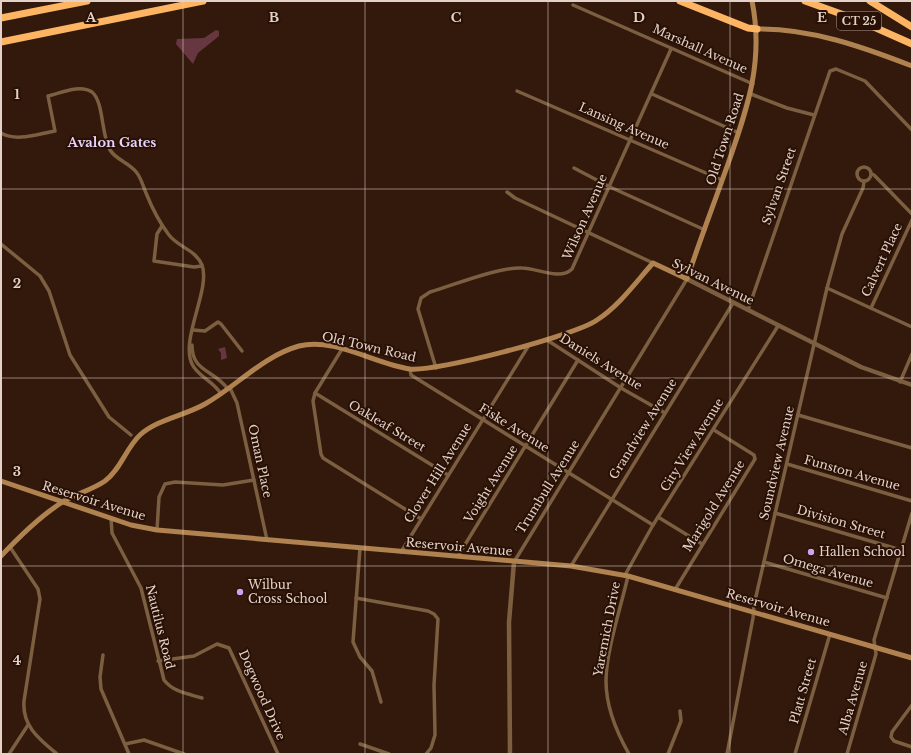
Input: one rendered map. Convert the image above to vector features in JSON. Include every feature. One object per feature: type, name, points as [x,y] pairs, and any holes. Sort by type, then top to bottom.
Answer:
[{"type":"highway","points":[[1,18],[87,1]]},
{"type":"highway","points":[[1,42],[203,1]]},
{"type":"highway","points":[[680,1],[748,28],[757,29]]},
{"type":"highway","name":"CT 25","points":[[805,1],[858,20],[912,44]]},
{"type":"highway","points":[[870,1],[912,27]]},
{"type":"highway","points":[[1,46],[50,32]]},
{"type":"main road","name":"Old Town Road","points":[[687,279],[739,133],[751,94],[757,53],[757,29],[752,1]]},
{"type":"main road","points":[[757,29],[778,30],[836,40],[912,66]]},
{"type":"main road","name":"Old Town Road","points":[[1,556],[62,502],[109,478],[138,437],[147,430],[204,405],[268,360],[299,346],[321,344],[410,369],[436,368],[530,344],[581,328],[598,320],[614,306],[653,263]]},
{"type":"main road","name":"Sylvan Avenue","points":[[653,263],[687,279]]},
{"type":"main road","name":"Reservoir Avenue","points":[[1,481],[111,518],[157,530],[570,566],[627,575],[676,588],[912,658]]},
{"type":"street","name":"Marshall Avenue","points":[[573,5],[643,34],[753,84]]},
{"type":"street","name":"Wilson Avenue","points":[[436,368],[418,310],[419,302],[424,295],[511,268],[523,268],[564,274],[569,273],[576,264],[671,48]]},
{"type":"street","name":"Sylvan Street","points":[[748,310],[827,75],[832,69],[836,69],[870,84],[912,130]]},
{"type":"street","points":[[1,133],[8,137],[16,138],[55,130],[48,96],[80,88],[93,93],[97,100],[106,142],[113,154],[138,174],[154,212],[162,226],[170,236],[197,256],[202,266],[203,278],[189,350],[192,365],[196,371],[217,386],[221,394]]},
{"type":"street","name":"Lansing Avenue","points":[[517,91],[722,180]]},
{"type":"street","points":[[652,94],[739,133]]},
{"type":"street","points":[[751,94],[787,108],[814,115]]},
{"type":"street","points":[[574,168],[610,187],[705,230]]},
{"type":"street","name":"Soundview Avenue","points":[[867,168],[872,174],[870,179],[864,182],[857,176],[859,170],[867,168]]},
{"type":"street","points":[[872,174],[874,174],[912,214]]},
{"type":"street","name":"Soundview Avenue","points":[[727,754],[764,562],[827,288],[836,251],[863,188],[864,182]]},
{"type":"street","name":"Sylvan Avenue","points":[[507,192],[515,198],[653,263]]},
{"type":"street","name":"Calvert Place","points":[[871,308],[912,220]]},
{"type":"street","points":[[162,226],[157,234],[154,261],[194,267],[202,266]]},
{"type":"street","points":[[1,244],[40,276],[49,291],[70,355],[75,365],[109,417],[131,435]]},
{"type":"street","name":"Sylvan Avenue","points":[[687,279],[861,367],[912,385]]},
{"type":"street","name":"Trumbull Avenue","points":[[510,754],[509,622],[514,562],[687,279]]},
{"type":"street","points":[[827,288],[912,327]]},
{"type":"street","name":"Grandview Avenue","points":[[570,566],[610,499],[733,303]]},
{"type":"street","points":[[193,330],[205,331],[218,322],[242,351]]},
{"type":"street","name":"City View Avenue","points":[[627,575],[653,525],[778,326]]},
{"type":"street","points":[[192,336],[192,353],[195,362],[217,376],[229,388]]},
{"type":"street","name":"Daniels Avenue","points":[[546,339],[621,388],[665,413]]},
{"type":"street","name":"Clover Hill Avenue","points":[[401,552],[530,344]]},
{"type":"street","points":[[342,350],[315,393],[313,404],[321,454],[323,458],[421,519]]},
{"type":"street","points":[[900,382],[912,354]]},
{"type":"street","name":"Voight Avenue","points":[[458,556],[578,360]]},
{"type":"street","name":"Fiske Avenue","points":[[410,369],[411,375],[653,525]]},
{"type":"street","name":"Oman Place","points":[[229,388],[237,403],[267,540]]},
{"type":"street","name":"Oakleaf Street","points":[[315,393],[448,475]]},
{"type":"street","points":[[798,415],[912,448]]},
{"type":"street","name":"Marigold Avenue","points":[[676,588],[755,457],[714,430]]},
{"type":"street","name":"Funston Avenue","points":[[787,464],[912,501]]},
{"type":"street","points":[[157,530],[159,496],[163,486],[168,483],[223,485],[254,480]]},
{"type":"street","name":"Division Street","points":[[775,513],[901,550]]},
{"type":"street","name":"Alba Avenue","points":[[847,754],[876,654],[874,640],[912,513]]},
{"type":"street","points":[[658,517],[702,544]]},
{"type":"street","name":"Nautilus Road","points":[[111,518],[112,533],[140,584],[162,677],[169,686],[202,698]]},
{"type":"street","points":[[10,547],[38,589],[40,599],[24,701],[24,714],[28,725],[42,742],[57,754]]},
{"type":"street","points":[[360,548],[353,642],[360,657],[372,671],[381,702]]},
{"type":"street","name":"Omega Avenue","points":[[764,562],[887,598]]},
{"type":"street","name":"Yaremich Drive","points":[[627,575],[607,667],[606,683],[615,727],[629,754]]},
{"type":"street","points":[[356,598],[428,610],[438,619],[434,685],[435,735],[431,748],[426,754]]},
{"type":"street","name":"Platt Street","points":[[795,754],[830,634]]},
{"type":"street","name":"Dogwood Drive","points":[[158,661],[194,656],[217,644],[230,648],[278,754]]},
{"type":"street","points":[[103,654],[100,677],[101,689],[129,754]]},
{"type":"street","points":[[912,705],[892,732],[891,737],[894,742],[912,747]]},
{"type":"street","points":[[668,754],[680,722],[680,711]]},
{"type":"street","points":[[9,754],[28,725]]},
{"type":"street","points":[[125,744],[144,740],[184,754]]},
{"type":"street","points":[[360,744],[389,754]]},
{"type":"shaded area","points":[[216,30],[219,31],[219,36],[198,53],[193,64],[176,44],[177,39],[204,38]]},
{"type":"shaded area","points":[[225,347],[227,358],[221,360],[221,353],[218,349]]},
{"type":"place","name":"Hallen School","points":[[811,552]]},
{"type":"place","name":"Wilbur Cross School","points":[[240,592]]},
{"type":"district","name":"Avalon Gates","points":[[112,142]]}]
